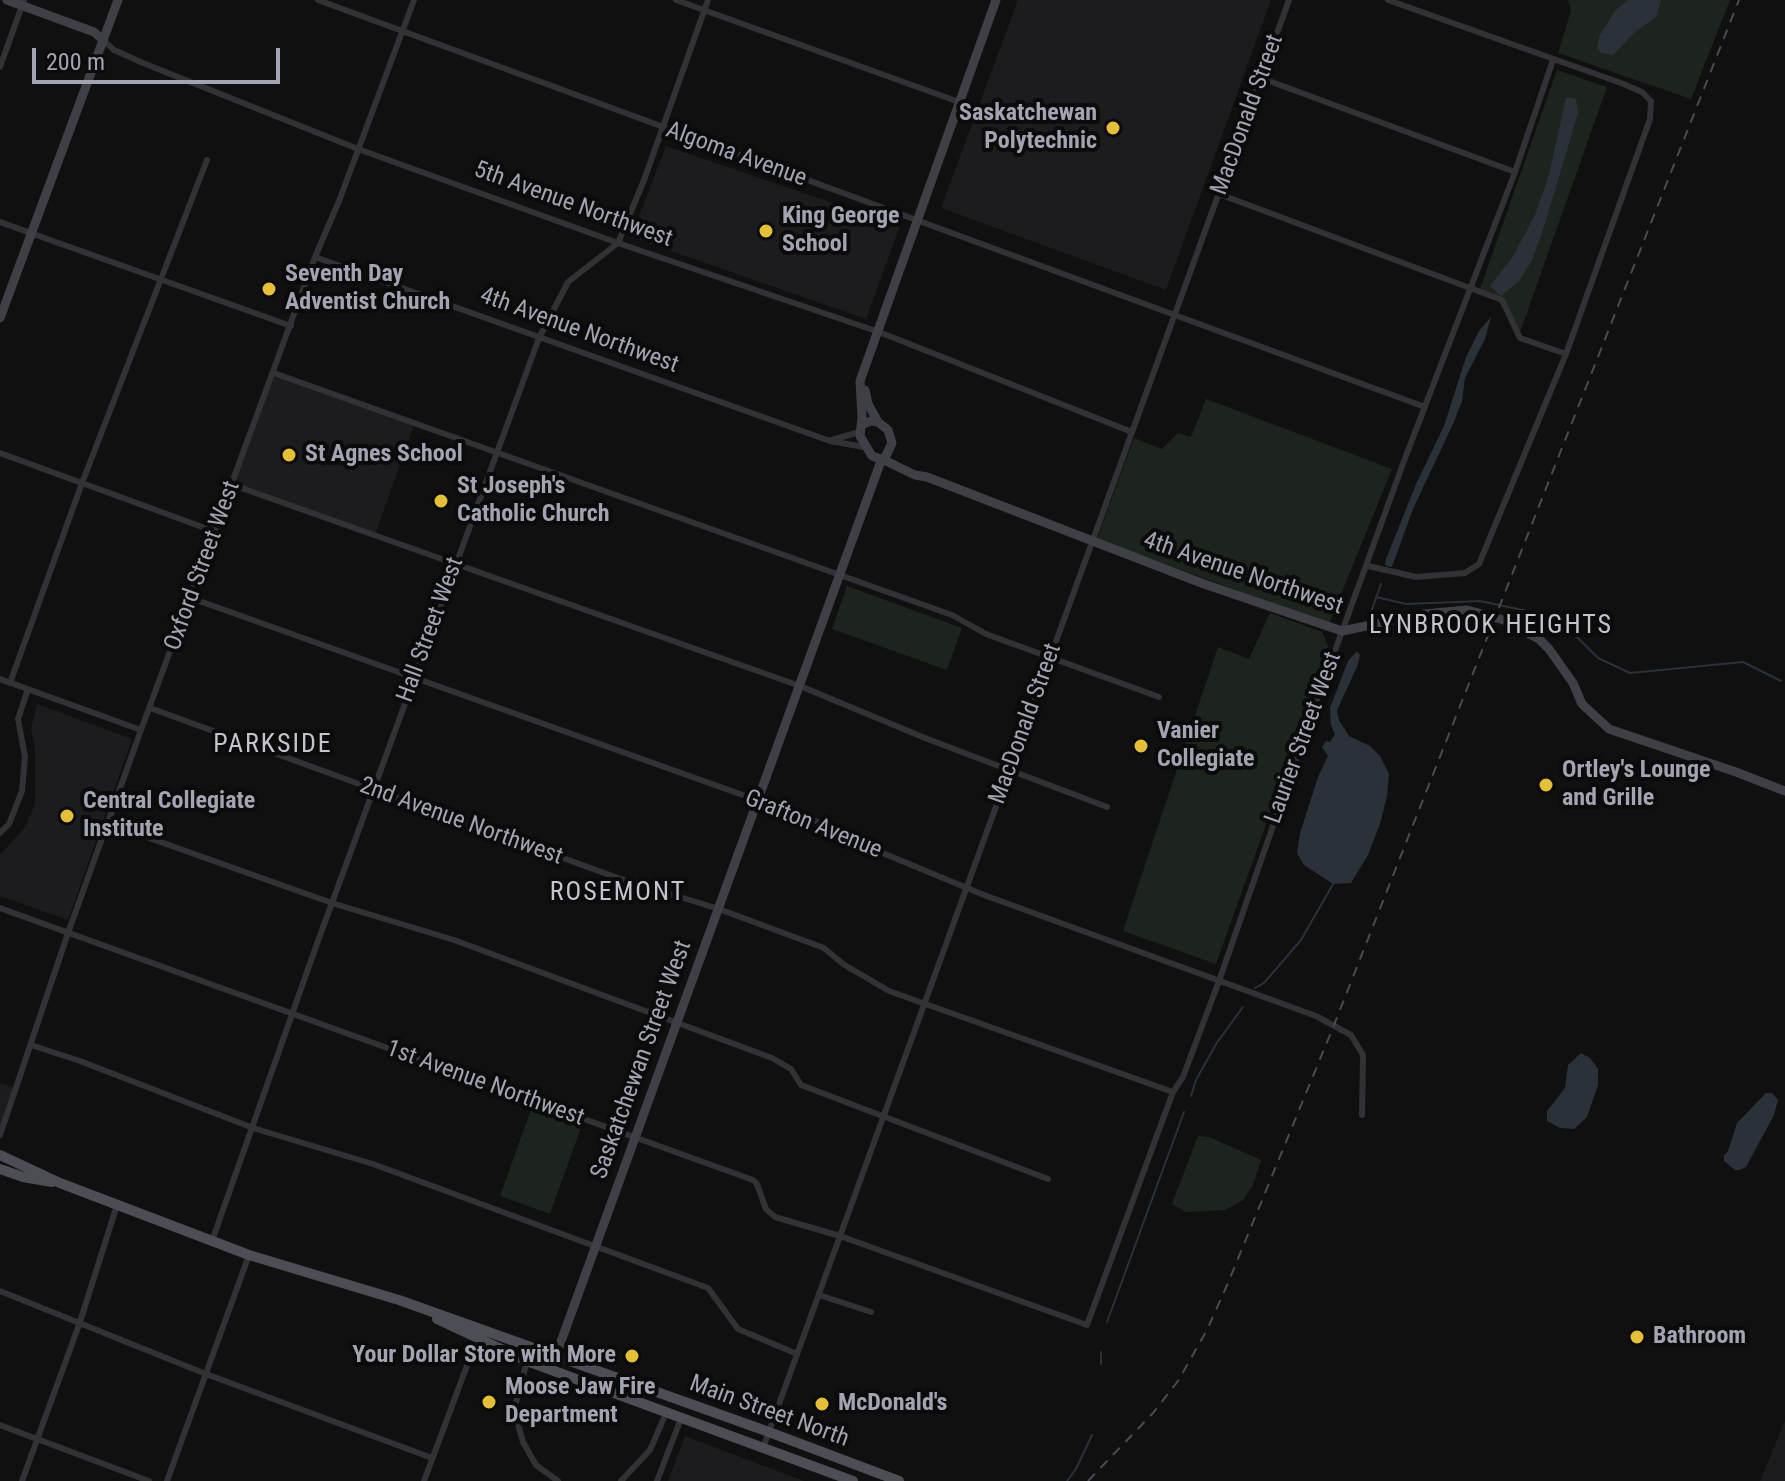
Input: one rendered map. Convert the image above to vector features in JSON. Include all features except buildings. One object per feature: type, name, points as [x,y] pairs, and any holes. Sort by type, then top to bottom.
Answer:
[{"type":"main road","name":"Main Street North","points":[[0,1155],[60,1183],[249,1255],[399,1300],[479,1333],[556,1356],[899,1481]]},
{"type":"main road","name":"Main Street North","points":[[0,1169],[23,1177],[60,1183]]},
{"type":"main road","name":"Main Street North","points":[[479,1333],[527,1361],[853,1481]]},
{"type":"street","name":"5th Avenue Northwest","points":[[7,0],[23,3],[94,32],[114,50],[143,63],[358,149],[618,243],[879,332],[1132,432]]},
{"type":"street","points":[[0,318],[118,0]]},
{"type":"street","name":"Algoma Avenue","points":[[318,0],[1425,407]]},
{"type":"street","name":"Oxford Street West","points":[[0,1135],[107,823],[315,257],[414,0]]},
{"type":"street","points":[[676,0],[959,102]]},
{"type":"street","points":[[618,243],[708,0]]},
{"type":"street","points":[[866,367],[865,392],[878,422],[891,436],[890,449],[879,459],[864,447],[860,429],[859,389],[866,367],[919,222],[937,161],[996,0]]},
{"type":"street","name":"MacDonald Street","points":[[763,1448],[1289,0]]},
{"type":"street","points":[[1368,566],[1416,577],[1465,573],[1479,564],[1566,354],[1650,119],[1651,101],[1642,92],[1621,83],[1388,0]]},
{"type":"street","points":[[0,67],[23,3]]},
{"type":"street","name":"Laurier Street West","points":[[1087,1325],[1173,1092],[1183,1077],[1219,981],[1342,631],[1515,172],[1553,60]]},
{"type":"street","points":[[1261,78],[1515,172]]},
{"type":"street","points":[[10,683],[82,483],[207,160]]},
{"type":"street","points":[[1219,194],[1502,300],[1520,338],[1566,354]]},
{"type":"street","points":[[0,222],[291,326]]},
{"type":"street","name":"Hall Street West","points":[[212,1241],[539,338],[568,282],[618,243]]},
{"type":"street","name":"4th Avenue Northwest","points":[[315,257],[830,441],[864,447]]},
{"type":"street","points":[[274,373],[952,615],[986,634],[1159,697]]},
{"type":"street","points":[[830,441],[878,422]]},
{"type":"street","name":"4th Avenue Northwest","points":[[890,449],[899,461],[927,477],[1092,542],[1342,631],[1424,614],[1467,610],[1504,620],[1539,639],[1549,649],[1573,683],[1582,704],[1609,729],[1785,791]]},
{"type":"street","points":[[0,453],[216,532]]},
{"type":"street","name":"4th Avenue Northwest","points":[[879,459],[927,477]]},
{"type":"street","name":"Saskatchewan Street West","points":[[551,1369],[869,495],[879,459]]},
{"type":"street","points":[[233,485],[800,686],[1107,807]]},
{"type":"street","name":"Grafton Avenue","points":[[191,598],[824,824],[885,854],[984,895],[1316,1016],[1351,1035],[1363,1055],[1362,1115]]},
{"type":"street","points":[[0,679],[141,730]]},
{"type":"street","points":[[0,833],[9,824],[22,791],[25,757],[18,719],[28,689]]},
{"type":"street","name":"2nd Avenue Northwest","points":[[150,708],[618,878],[719,909],[824,948],[843,964],[889,991],[1173,1092]]},
{"type":"street","points":[[107,823],[332,903],[454,940],[772,1058],[791,1069],[801,1085],[1048,1179]]},
{"type":"street","name":"1st Avenue Northwest","points":[[0,908],[753,1180],[766,1209],[775,1217],[840,1236],[1087,1325]]},
{"type":"street","points":[[31,1045],[253,1128],[373,1164],[708,1288],[738,1329],[797,1354]]},
{"type":"street","points":[[22,1481],[80,1322],[117,1205]]},
{"type":"street","points":[[167,1481],[249,1255]]},
{"type":"street","points":[[0,1291],[206,1374],[432,1458]]},
{"type":"street","points":[[819,1295],[871,1312]]},
{"type":"street","points":[[424,1481],[479,1333]]},
{"type":"street","points":[[527,1361],[514,1410],[523,1442],[536,1465],[558,1481]]},
{"type":"street","points":[[623,1480],[650,1450],[667,1411]]},
{"type":"street","points":[[657,1481],[682,1416]]},
{"type":"street","points":[[0,1425],[149,1481]]},
{"type":"shaded area","points":[[1018,0],[1271,0],[1166,290],[941,208]]},
{"type":"shaded area","points":[[1568,0],[1730,0],[1691,99],[1558,53],[1571,11]]},
{"type":"shaded area","points":[[1628,0],[1661,0],[1656,17],[1635,32],[1613,55],[1601,53],[1597,48],[1599,37],[1614,12]]},
{"type":"shaded area","points":[[1557,70],[1607,87],[1518,338],[1500,303],[1480,289]]},
{"type":"shaded area","points":[[1566,97],[1576,99],[1578,113],[1544,227],[1532,260],[1520,280],[1501,296],[1490,286],[1512,258],[1535,215],[1549,175]]},
{"type":"shaded area","name":"King George School","points":[[666,146],[900,226],[866,319],[631,237]]},
{"type":"shaded area","points":[[1491,317],[1485,339],[1465,378],[1462,401],[1453,424],[1413,509],[1393,564],[1391,567],[1385,565],[1416,484],[1444,426],[1466,357],[1479,331]]},
{"type":"shaded area","points":[[274,373],[415,422],[375,535],[233,485]]},
{"type":"shaded area","points":[[1206,399],[1392,469],[1329,624],[1097,539],[1134,438],[1162,449],[1178,433],[1191,437]]},
{"type":"shaded area","points":[[847,586],[962,628],[947,670],[832,629]]},
{"type":"shaded area","points":[[1270,613],[1322,632],[1329,648],[1216,964],[1123,931],[1218,647],[1249,659]]},
{"type":"shaded area","points":[[1357,651],[1360,655],[1357,667],[1337,710],[1339,720],[1349,736],[1370,746],[1380,756],[1389,774],[1387,796],[1368,855],[1351,883],[1333,884],[1304,865],[1297,853],[1300,833],[1328,756],[1322,747],[1335,734],[1330,708],[1348,661]]},
{"type":"shaded area","name":"Central Collegiate Institute","points":[[37,704],[132,739],[68,920],[0,896],[0,855],[25,827],[35,804],[35,749],[31,729]]},
{"type":"shaded area","points":[[1581,1053],[1590,1058],[1598,1069],[1598,1085],[1587,1117],[1574,1129],[1560,1128],[1547,1121],[1547,1111],[1565,1088],[1568,1065]]},
{"type":"shaded area","points":[[0,1083],[15,1088],[0,1135]]},
{"type":"shaded area","points":[[1766,1093],[1772,1093],[1778,1100],[1774,1115],[1746,1167],[1735,1170],[1724,1161],[1724,1155],[1737,1123]]},
{"type":"shaded area","points":[[533,1104],[583,1122],[550,1214],[500,1196]]},
{"type":"shaded area","points":[[1198,1136],[1209,1137],[1261,1160],[1253,1185],[1243,1200],[1225,1210],[1186,1212],[1172,1204]]},
{"type":"shaded area","points":[[1785,1421],[1785,1481],[1760,1481]]},
{"type":"shaded area","points":[[685,1436],[804,1481],[668,1481]]},
{"type":"waterway","points":[[1371,612],[1381,584]]},
{"type":"waterway","points":[[1376,597],[1406,604],[1480,601],[1527,611],[1570,630],[1598,658],[1630,673],[1743,662],[1781,681]]},
{"type":"waterway","points":[[1255,988],[1264,983],[1301,940],[1333,884]]},
{"type":"waterway","points":[[1191,1096],[1196,1080],[1216,1044],[1243,1007]]},
{"type":"waterway","points":[[1107,1322],[1184,1112]]},
{"type":"waterway","points":[[1101,1352],[1101,1364]]},
{"type":"waterway","points":[[1067,1481],[1092,1435]]},
{"type":"railway","points":[[1088,1481],[1153,1413],[1178,1381],[1207,1330],[1228,1283],[1334,1025],[1739,0]]},
{"type":"place","name":"Saskatchewan Polytechnic","points":[[1113,128]]},
{"type":"place","name":"King George School","points":[[766,231]]},
{"type":"place","name":"Seventh Day Adventist Church","points":[[269,289]]},
{"type":"place","name":"St Agnes School","points":[[289,455]]},
{"type":"place","name":"St Joseph's Catholic Church","points":[[441,501]]},
{"type":"place","name":"Vanier Collegiate","points":[[1141,746]]},
{"type":"place","name":"Ortley's Lounge and Grille","points":[[1546,785]]},
{"type":"place","name":"Central Collegiate Institute","points":[[67,816]]},
{"type":"place","name":"Bathroom","points":[[1637,1337]]},
{"type":"place","name":"Your Dollar Store with More","points":[[632,1356]]},
{"type":"place","name":"Moose Jaw Fire Department","points":[[489,1402]]},
{"type":"place","name":"McDonald's","points":[[822,1404]]},
{"type":"district","name":"LYNBROOK HEIGHTS","points":[[1491,626]]},
{"type":"district","name":"PARKSIDE","points":[[273,745]]},
{"type":"district","name":"ROSEMONT","points":[[618,893]]}]
